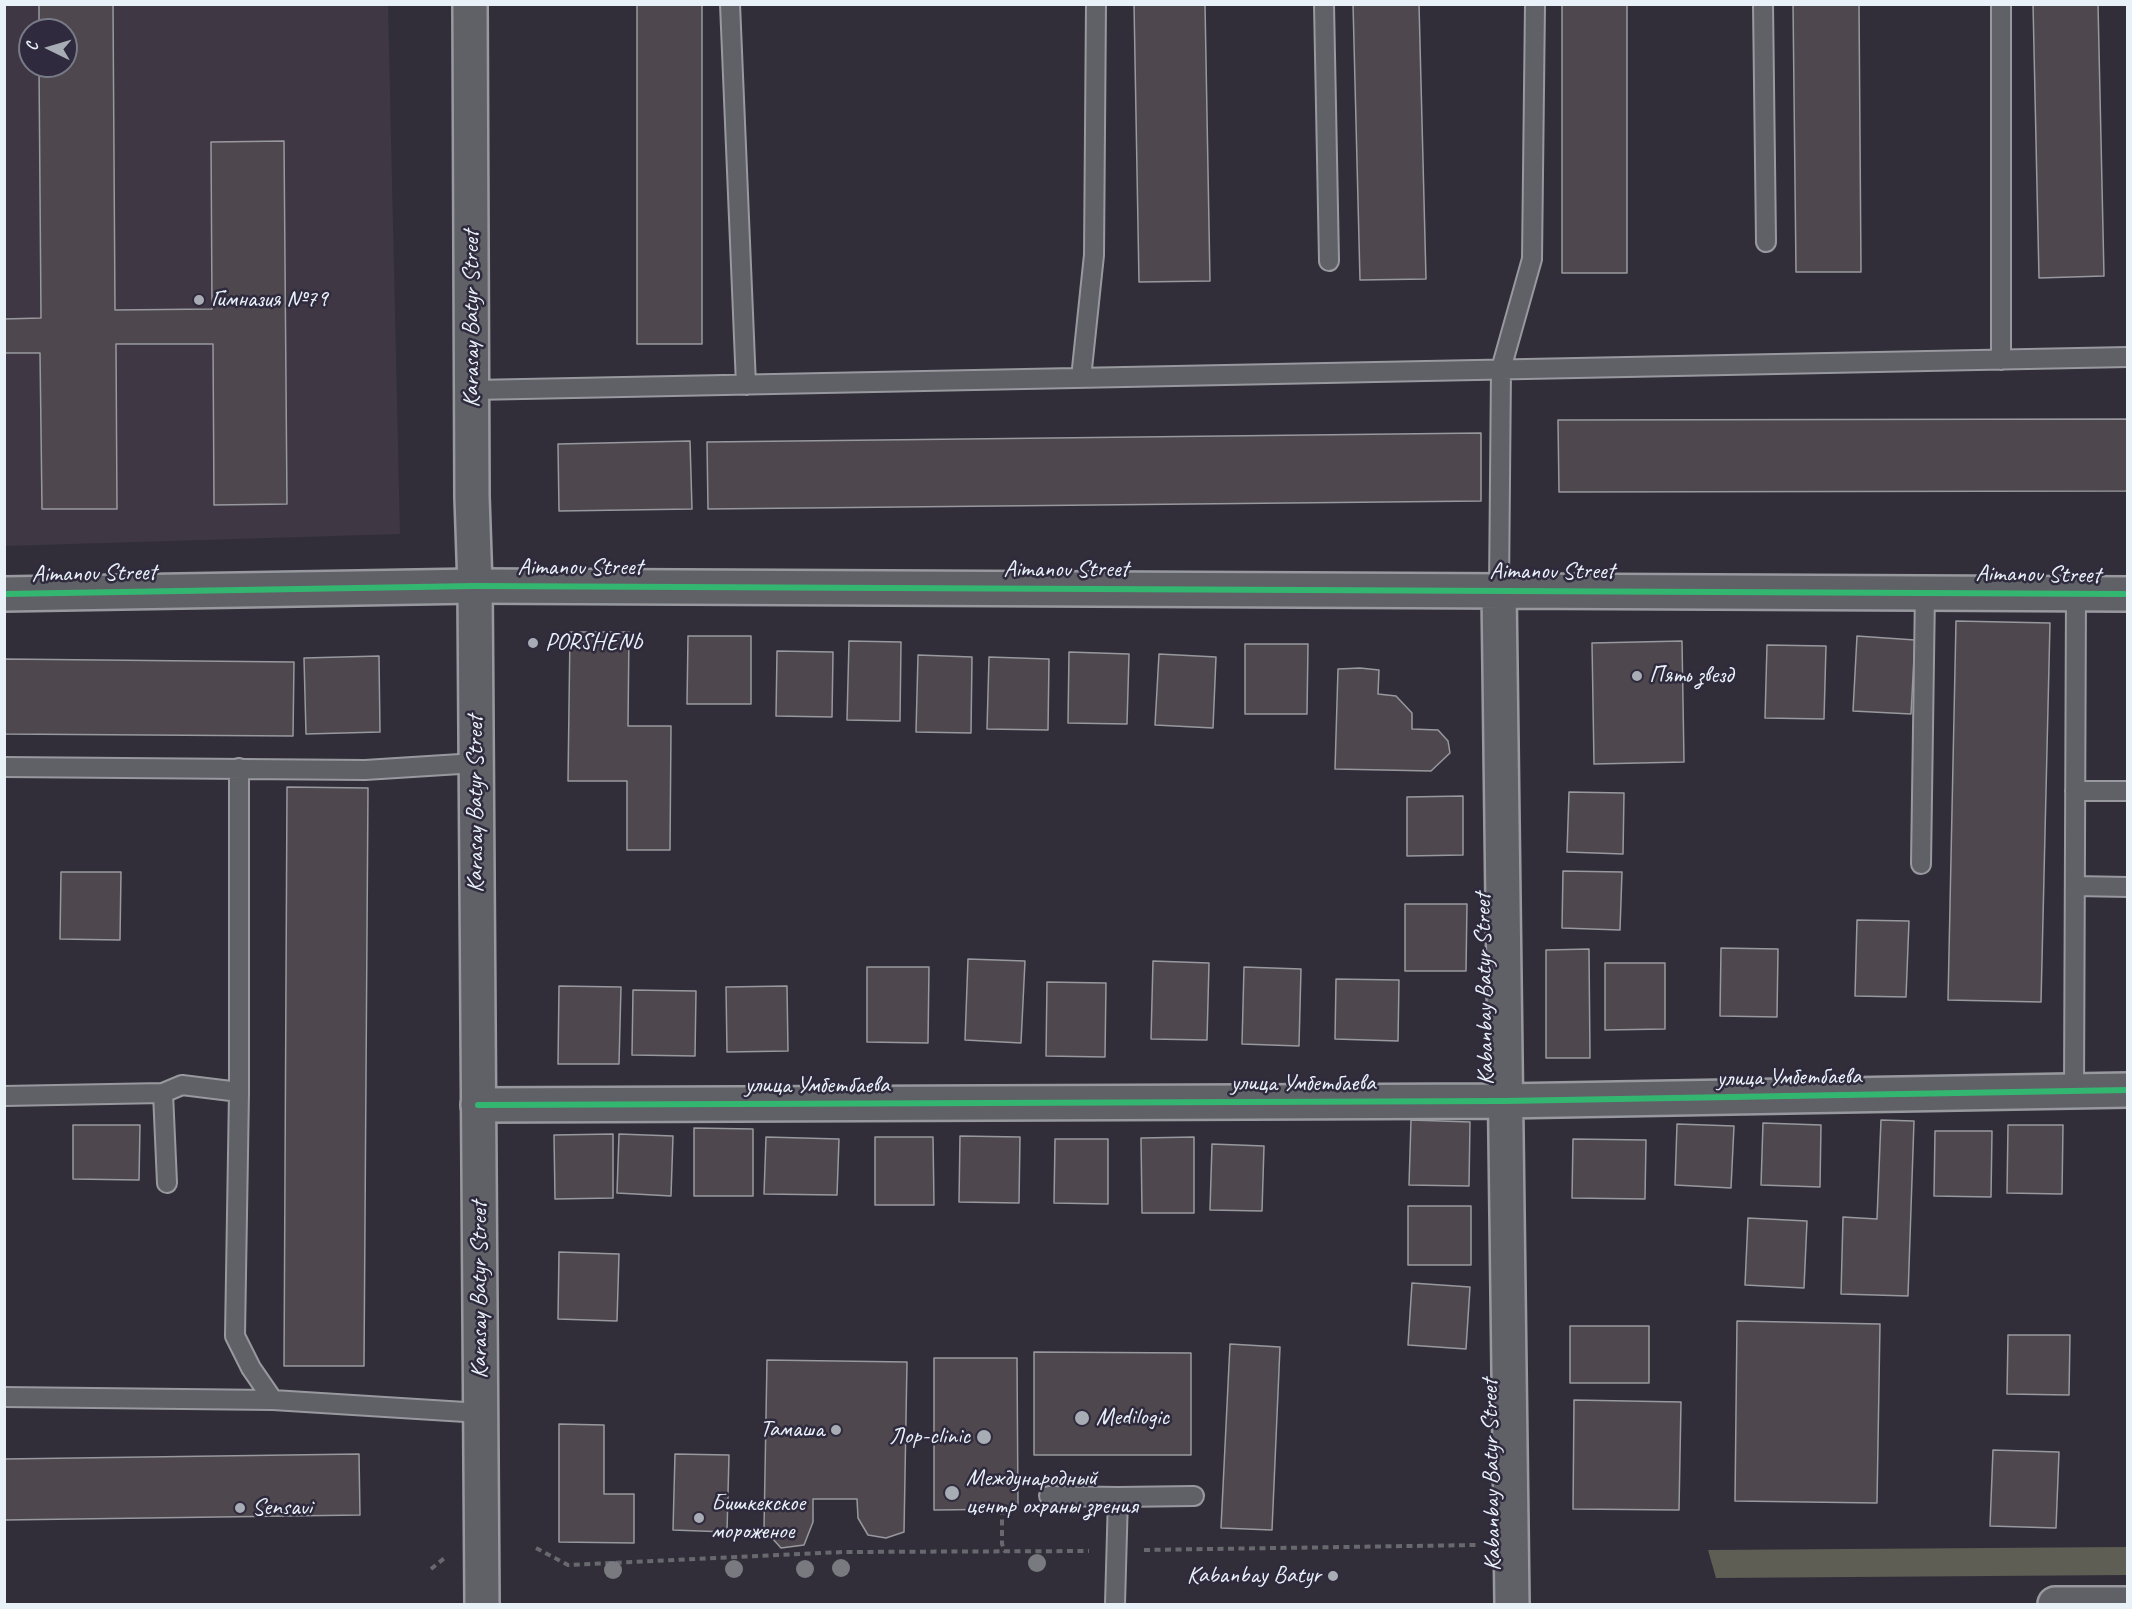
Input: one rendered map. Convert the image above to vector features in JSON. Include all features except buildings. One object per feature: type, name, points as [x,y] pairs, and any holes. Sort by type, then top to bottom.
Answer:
[{"type":"street","name":"Karasay Batyr Street","points":[[470,4],[482,1605]]},
{"type":"street","name":"Aimanov Street","points":[[4,594],[475,586],[2127,594]]},
{"type":"street","name":"Kabanbay Batyr Street","points":[[1499,590],[1512,1605]]},
{"type":"street","name":"улица Умбетбаева","points":[[478,1106],[1504,1101],[2127,1090]]},
{"type":"street","points":[[2055,1605],[2127,1604]]},
{"type":"lane","points":[[730,4],[746,385]]},
{"type":"lane","points":[[1081,378],[1094,255],[1096,4]]},
{"type":"lane","points":[[1324,4],[1329,261]]},
{"type":"lane","points":[[1499,590],[1502,369],[1532,259],[1535,4]]},
{"type":"lane","points":[[1763,4],[1766,242]]},
{"type":"lane","points":[[2001,4],[2001,360]]},
{"type":"lane","points":[[473,390],[2127,357]]},
{"type":"lane","points":[[1921,864],[1925,592]]},
{"type":"lane","points":[[2074,1091],[2076,593]]},
{"type":"lane","points":[[4,767],[365,770],[476,763]]},
{"type":"lane","points":[[239,768],[239,1092],[234,1336],[251,1368],[273,1400]]},
{"type":"lane","points":[[2075,790],[2127,790]]},
{"type":"lane","points":[[2074,886],[2127,887]]},
{"type":"lane","points":[[4,1096],[163,1093],[182,1085],[239,1092]]},
{"type":"lane","points":[[163,1093],[167,1183]]},
{"type":"lane","points":[[4,1397],[273,1400],[481,1413]]},
{"type":"lane","points":[[1049,1496],[1194,1496]]},
{"type":"lane","points":[[1115,1605],[1118,1497]]},
{"type":"path","points":[[1002,1509],[1002,1544],[1005,1552]]},
{"type":"path","points":[[536,1548],[568,1565],[844,1552],[1117,1551],[1483,1544]]},
{"type":"path","points":[[431,1569],[455,1550]]},
{"type":"shaded area","name":"Гимназия №79","points":[[4,5],[388,5],[400,534],[5,546]]},
{"type":"shaded area","points":[[2127,1547],[2127,1575],[1716,1578],[1708,1550]]},
{"type":"cycle path","points":[[4,594],[475,586],[2128,594]]},
{"type":"cycle path","points":[[478,1105],[1504,1101],[2128,1090]]},
{"type":"place","name":"Гимназия №79","points":[[199,300]]},
{"type":"place","name":"PORSHENЬ","points":[[533,643]]},
{"type":"place","name":"Пять звезд","points":[[1637,676]]},
{"type":"place","name":"Medilogic","points":[[1082,1418]]},
{"type":"place","name":"Тамаша","points":[[836,1430]]},
{"type":"place","name":"Лор-clinic","points":[[984,1437]]},
{"type":"place","name":"Международный центр охраны зрения","points":[[952,1493]]},
{"type":"place","name":"Sensavi","points":[[240,1508]]},
{"type":"place","name":"Бишкекское мороженое","points":[[699,1518]]},
{"type":"place","name":"Kabanbay Batyr","points":[[1333,1576]]}]
